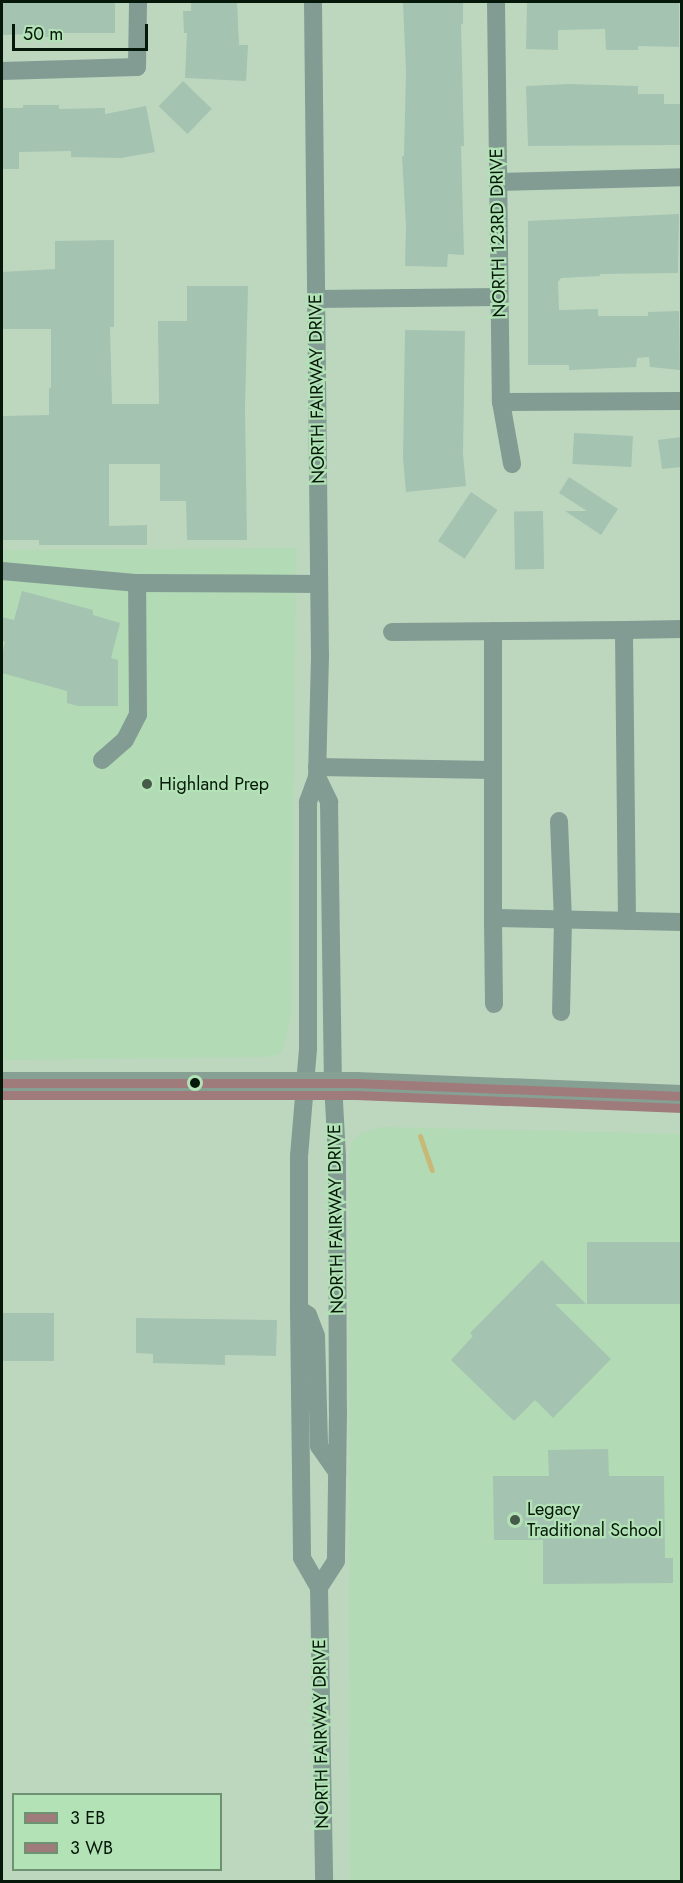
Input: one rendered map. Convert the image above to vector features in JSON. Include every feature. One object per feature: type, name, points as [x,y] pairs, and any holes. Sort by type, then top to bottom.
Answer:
[{"type":"main road","points":[[2,1083],[305,1082],[681,1095]]},
{"type":"street","points":[[2,71],[137,67],[138,2]]},
{"type":"street","name":"NORTH FAIRWAY DRIVE","points":[[314,2],[319,584],[317,772],[308,802],[308,1049],[299,1156],[299,1309],[302,1558],[319,1587],[324,1881]]},
{"type":"street","name":"NORTH 123RD DRIVE","points":[[496,2],[501,402],[512,465]]},
{"type":"street","points":[[497,182],[681,177]]},
{"type":"street","points":[[316,300],[499,297]]},
{"type":"street","points":[[501,402],[681,401]]},
{"type":"street","points":[[2,571],[137,584],[319,584]]},
{"type":"street","points":[[102,760],[126,740],[138,715],[137,584]]},
{"type":"street","points":[[393,632],[681,629]]},
{"type":"street","points":[[624,630],[627,921]]},
{"type":"street","points":[[493,631],[494,1004]]},
{"type":"street","points":[[317,772],[492,770]]},
{"type":"street","name":"NORTH FAIRWAY DRIVE","points":[[317,772],[329,802],[333,1083],[337,1168],[336,1561],[319,1587]]},
{"type":"street","points":[[560,821],[563,919],[561,1012]]},
{"type":"street","points":[[494,918],[681,922]]},
{"type":"street","points":[[299,1309],[308,1315],[316,1336],[319,1446],[337,1472]]},
{"type":"shaded area","name":"Highland Prep","points":[[296,548],[291,1017],[281,1054],[264,1057],[2,1060],[2,550]]},
{"type":"shaded area","name":"Legacy Traditional School","points":[[380,1127],[681,1134],[681,1881],[350,1882],[349,1164],[351,1143],[358,1135]]},
{"type":"building","points":[[2,2],[115,2],[115,33],[56,33],[56,37],[34,37],[34,34],[2,35]]},
{"type":"building","points":[[191,2],[237,2],[239,45],[248,45],[246,81],[185,78],[187,33],[184,33],[183,11],[191,11]]},
{"type":"building","points":[[403,2],[463,2],[463,24],[461,24],[464,146],[461,146],[464,255],[448,254],[447,267],[405,266],[406,226],[402,156],[404,156],[406,72]]},
{"type":"building","points":[[527,2],[679,2],[679,47],[638,46],[638,50],[606,50],[605,29],[558,30],[558,50],[526,49]]},
{"type":"building","points":[[183,81],[212,109],[187,134],[159,106]]},
{"type":"building","points":[[568,84],[638,86],[638,94],[664,94],[664,104],[680,104],[680,145],[528,146],[526,86]]},
{"type":"building","points":[[23,105],[59,105],[59,109],[105,108],[105,114],[146,106],[155,152],[121,158],[71,157],[71,151],[19,152],[19,169],[2,169],[2,108],[23,108]]},
{"type":"building","points":[[679,214],[678,273],[600,274],[600,276],[561,278],[558,282],[559,310],[598,309],[598,316],[648,316],[648,312],[679,311],[680,370],[650,367],[649,357],[637,358],[636,367],[569,370],[569,365],[528,365],[528,221]]},
{"type":"building","points":[[114,240],[114,327],[110,327],[112,404],[159,404],[158,321],[187,321],[187,286],[248,286],[245,407],[247,540],[187,540],[186,501],[160,501],[160,464],[109,464],[109,526],[147,525],[147,545],[39,545],[39,540],[2,540],[2,416],[49,415],[51,329],[2,329],[2,272],[55,269],[55,241]]},
{"type":"building","points":[[405,330],[465,331],[463,454],[466,486],[406,492],[403,458]]},
{"type":"building","points":[[574,433],[633,436],[631,467],[572,464]]},
{"type":"building","points":[[681,437],[681,467],[662,469],[658,440]]},
{"type":"building","points":[[569,477],[618,509],[601,535],[565,511],[587,511],[559,493]]},
{"type":"building","points":[[471,492],[498,510],[465,559],[438,541]]},
{"type":"building","points":[[543,511],[544,569],[515,569],[514,512]]},
{"type":"building","points":[[22,591],[93,610],[93,615],[120,623],[111,658],[118,660],[118,706],[78,706],[67,703],[67,691],[2,673],[5,642],[2,640],[2,617],[14,620]]},
{"type":"building","points":[[587,1242],[681,1242],[681,1304],[587,1304]]},
{"type":"building","points":[[542,1260],[586,1304],[555,1304],[611,1359],[553,1418],[535,1400],[514,1421],[451,1360],[473,1336],[470,1333]]},
{"type":"building","points":[[2,1313],[54,1313],[54,1361],[2,1361]]},
{"type":"building","points":[[136,1318],[277,1320],[276,1356],[225,1355],[225,1365],[153,1363],[153,1354],[136,1353]]},
{"type":"building","points":[[608,1449],[609,1476],[664,1476],[665,1558],[673,1558],[673,1583],[543,1584],[543,1540],[494,1540],[493,1476],[549,1476],[548,1450]]},
{"type":"waterway","points":[[420,1136],[432,1170]]},
{"type":"transit line","points":[[2,1083],[356,1083],[682,1096]]},
{"type":"transit line","points":[[2,1095],[356,1095],[682,1108]]},
{"type":"place","name":"Highland Prep","points":[[147,784]]},
{"type":"place","name":"Legacy Traditional School","points":[[515,1520]]}]
